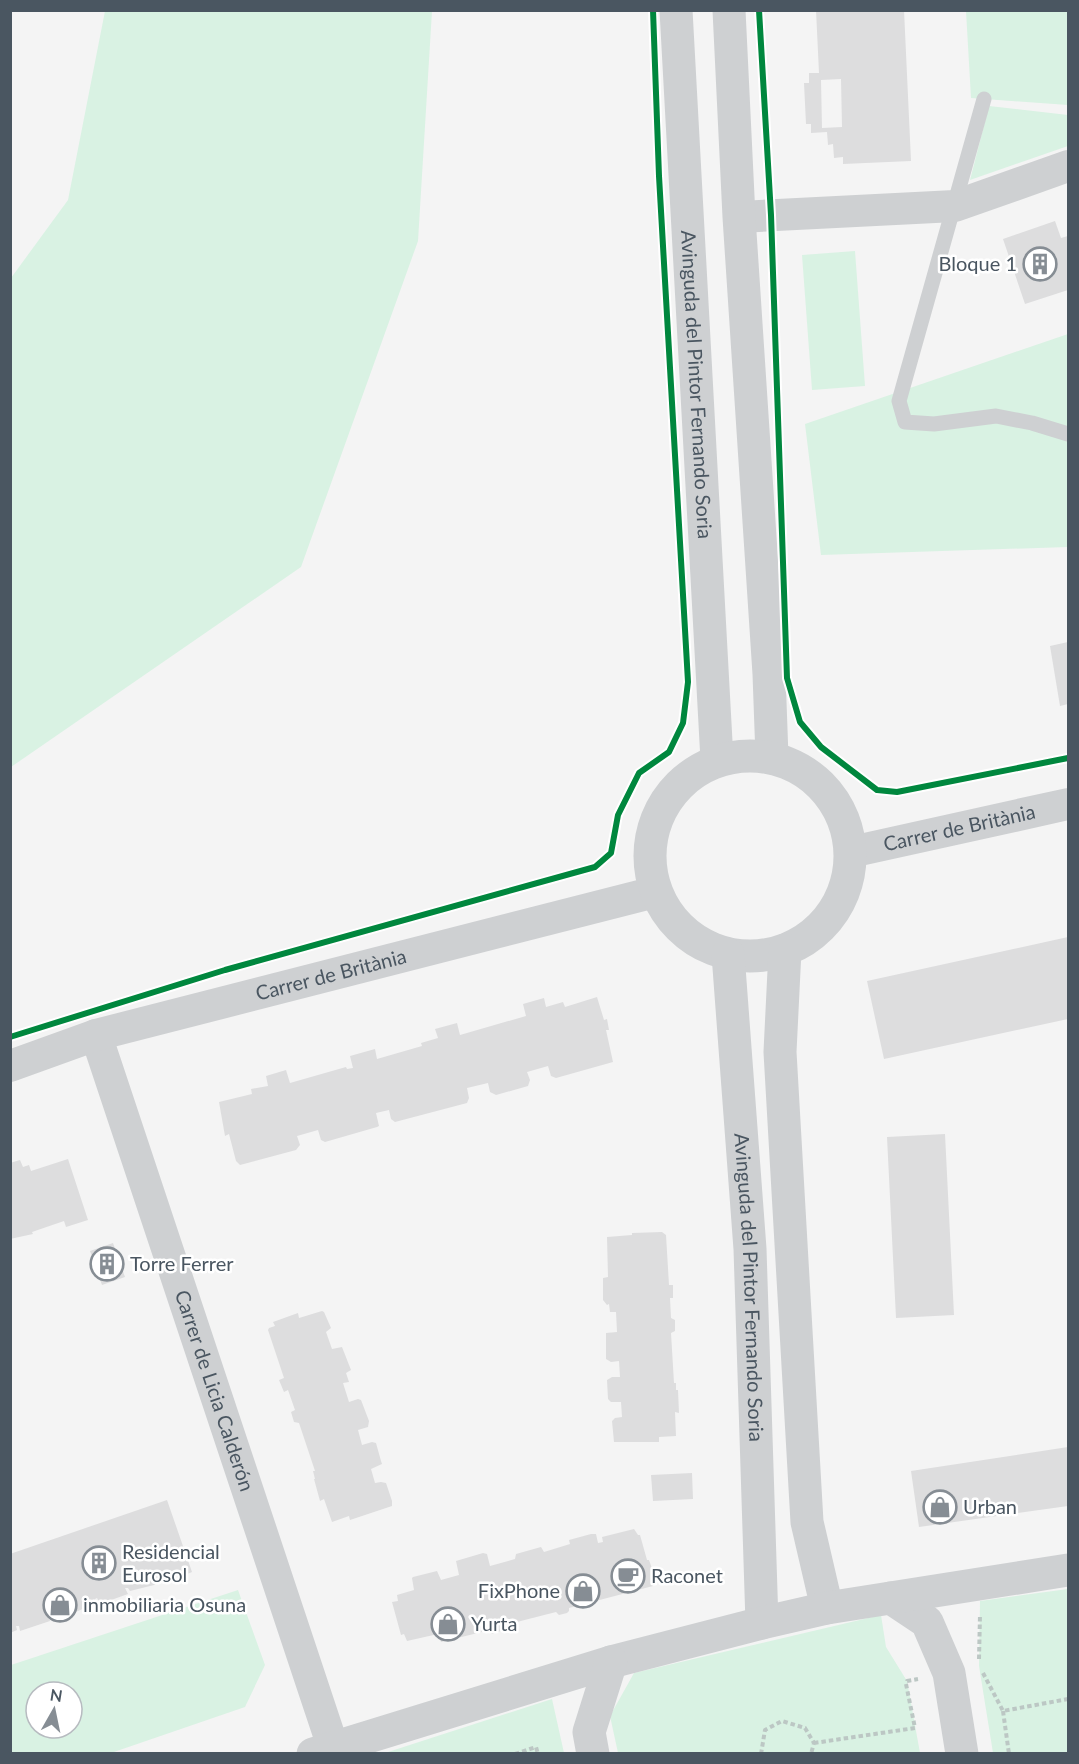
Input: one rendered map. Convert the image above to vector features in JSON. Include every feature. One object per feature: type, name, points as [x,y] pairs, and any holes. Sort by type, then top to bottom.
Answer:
[{"type":"street","name":"Avinguda del Pintor Fernando Soria","points":[[676,10],[717,760]]},
{"type":"street","points":[[729,10],[739,217],[769,674],[772,757]]},
{"type":"street","points":[[739,217],[955,206],[1068,166]]},
{"type":"street","points":[[745,755],[772,757],[803,770],[828,791],[844,820],[851,852],[847,884],[834,912],[813,935],[785,950],[757,956],[728,954],[697,942],[672,921],[655,892],[648,860],[652,828],[666,799],[689,775],[717,760],[745,755]]},
{"type":"street","name":"Carrer de Britània","points":[[851,852],[1068,804]]},
{"type":"street","name":"Carrer de Britània","points":[[10,1066],[96,1035],[655,892]]},
{"type":"street","points":[[785,950],[780,1052],[806,1510],[827,1608]]},
{"type":"street","name":"Avinguda del Pintor Fernando Soria","points":[[728,954],[750,1249],[762,1623]]},
{"type":"street","name":"Carrer de Licia Calderón","points":[[96,1035],[323,1750]]},
{"type":"street","points":[[323,1750],[611,1662],[762,1623],[827,1608],[1068,1570]]},
{"type":"street","points":[[891,1598],[927,1622],[949,1673],[962,1754]]},
{"type":"street","points":[[592,1754],[589,1732],[611,1662]]},
{"type":"lane","points":[[984,99],[899,400],[905,422],[934,424],[996,416],[1032,423],[1068,434]]},
{"type":"path","points":[[974,1586],[980,1601],[979,1666]]},
{"type":"path","points":[[1003,1711],[1009,1754]]},
{"type":"path","points":[[761,1754],[765,1730],[782,1721],[805,1728],[814,1743],[811,1754]]},
{"type":"path","points":[[514,1754],[536,1747],[538,1754]]},
{"type":"green space","points":[[105,11],[432,11],[418,241],[301,567],[11,767],[11,278],[68,200]]},
{"type":"green space","points":[[966,11],[1068,11],[1068,105],[971,98]]},
{"type":"green space","points":[[989,106],[1068,115],[1068,146],[970,180]]},
{"type":"green space","points":[[855,251],[865,386],[812,390],[802,255]]},
{"type":"green space","points":[[1068,334],[1068,547],[821,555],[805,424]]},
{"type":"green space","points":[[1068,1589],[1068,1753],[993,1753],[979,1666],[980,1601]]},
{"type":"green space","points":[[238,1590],[265,1665],[245,1707],[111,1753],[11,1753],[11,1665]]},
{"type":"green space","points":[[881,1615],[886,1647],[907,1681],[920,1753],[618,1753],[610,1716],[634,1673]]},
{"type":"green space","points":[[552,1699],[564,1753],[385,1753]]},
{"type":"building","points":[[816,10],[904,10],[911,161],[843,164],[843,157],[834,158],[833,144],[828,145],[827,132],[811,133],[811,124],[806,124],[804,83],[809,83],[809,73],[819,73]],"holes":[[[841,79],[842,127],[822,128],[821,80]]]},
{"type":"building","name":"Bloque 1","points":[[1055,221],[1061,238],[1068,236],[1068,290],[1025,304],[1003,239]]},
{"type":"building","points":[[1068,642],[1068,704],[1060,706],[1050,646]]},
{"type":"building","points":[[1068,937],[1068,1019],[884,1059],[867,981]]},
{"type":"building","points":[[597,997],[604,1020],[607,1019],[609,1030],[606,1030],[613,1062],[556,1078],[551,1076],[548,1066],[527,1072],[530,1080],[528,1086],[496,1095],[490,1092],[488,1083],[467,1088],[469,1098],[467,1103],[395,1122],[391,1119],[389,1110],[376,1113],[379,1126],[377,1127],[325,1142],[321,1140],[318,1130],[297,1136],[300,1145],[296,1150],[240,1165],[236,1161],[229,1134],[225,1136],[219,1102],[252,1094],[251,1089],[268,1086],[266,1076],[286,1070],[290,1083],[346,1067],[347,1069],[353,1068],[350,1056],[375,1049],[377,1059],[422,1046],[421,1043],[438,1038],[435,1029],[457,1023],[460,1035],[526,1016],[523,1004],[544,998],[546,1007],[563,1002],[565,1007]]},
{"type":"building","points":[[945,1134],[954,1315],[896,1318],[887,1137]]},
{"type":"building","points":[[68,1159],[88,1220],[66,1227],[64,1221],[32,1232],[33,1234],[10,1239],[10,1163],[20,1160],[23,1167],[29,1165],[31,1171]]},
{"type":"building","points":[[662,1232],[666,1235],[669,1285],[673,1285],[673,1298],[670,1298],[671,1318],[675,1320],[675,1331],[671,1333],[674,1383],[678,1390],[679,1413],[675,1412],[676,1436],[659,1437],[659,1442],[614,1442],[612,1421],[622,1417],[621,1402],[611,1402],[608,1399],[607,1380],[620,1377],[619,1361],[611,1362],[606,1359],[606,1333],[617,1332],[616,1312],[610,1312],[609,1304],[607,1305],[603,1300],[603,1278],[608,1277],[607,1237]]},
{"type":"building","name":"Torre Ferrer","points":[[113,1243],[125,1277],[102,1285],[90,1251]]},
{"type":"building","points":[[322,1311],[331,1328],[326,1332],[332,1349],[342,1347],[351,1370],[346,1373],[349,1382],[343,1383],[349,1402],[361,1400],[369,1421],[368,1427],[358,1430],[362,1445],[376,1443],[382,1464],[371,1469],[375,1483],[386,1483],[392,1501],[392,1506],[350,1520],[349,1516],[332,1522],[324,1499],[320,1501],[314,1479],[313,1471],[315,1471],[299,1423],[294,1422],[291,1412],[295,1410],[288,1390],[284,1392],[279,1380],[284,1378],[268,1330],[275,1326],[273,1322],[298,1313],[299,1318]]},
{"type":"building","points":[[1068,1447],[1068,1506],[919,1527],[911,1471]]},
{"type":"building","points":[[692,1473],[693,1499],[653,1501],[651,1475]]},
{"type":"building","name":"Residencial Eurosol","points":[[167,1500],[192,1572],[178,1578],[175,1571],[174,1575],[154,1585],[130,1591],[125,1588],[128,1594],[100,1604],[97,1598],[95,1599],[97,1603],[78,1611],[52,1618],[50,1614],[48,1615],[50,1621],[20,1631],[19,1626],[16,1626],[17,1630],[10,1633],[10,1554]]},
{"type":"building","points":[[634,1529],[640,1535],[647,1560],[649,1560],[655,1577],[651,1577],[653,1586],[569,1608],[567,1613],[559,1615],[556,1612],[505,1625],[504,1630],[492,1634],[486,1631],[441,1642],[438,1634],[407,1641],[404,1634],[401,1635],[392,1602],[398,1601],[397,1595],[414,1590],[413,1577],[437,1571],[441,1580],[459,1575],[456,1561],[483,1553],[487,1554],[490,1566],[515,1559],[516,1554],[541,1547],[544,1552],[570,1544],[569,1540],[591,1534],[596,1534],[598,1543],[603,1542],[602,1537]]},
{"type":"cycle path","points":[[10,1037],[225,970],[595,867],[611,853],[618,815],[639,773],[669,752],[683,723],[688,682],[659,176],[653,10]]},
{"type":"cycle path","points":[[759,10],[771,215],[787,678],[800,722],[821,747],[877,790],[897,792],[1068,758]]},
{"type":"place","name":"Bloque 1","points":[[1040,264]]},
{"type":"place","name":"Torre Ferrer","points":[[107,1264]]},
{"type":"place","name":"Urban","points":[[940,1507]]},
{"type":"place","name":"Residencial Eurosol","points":[[99,1563]]},
{"type":"place","name":"Raconet","points":[[628,1576]]},
{"type":"place","name":"FixPhone","points":[[583,1591]]},
{"type":"place","name":"inmobiliaria Osuna","points":[[60,1605]]},
{"type":"place","name":"Yurta","points":[[448,1624]]}]
